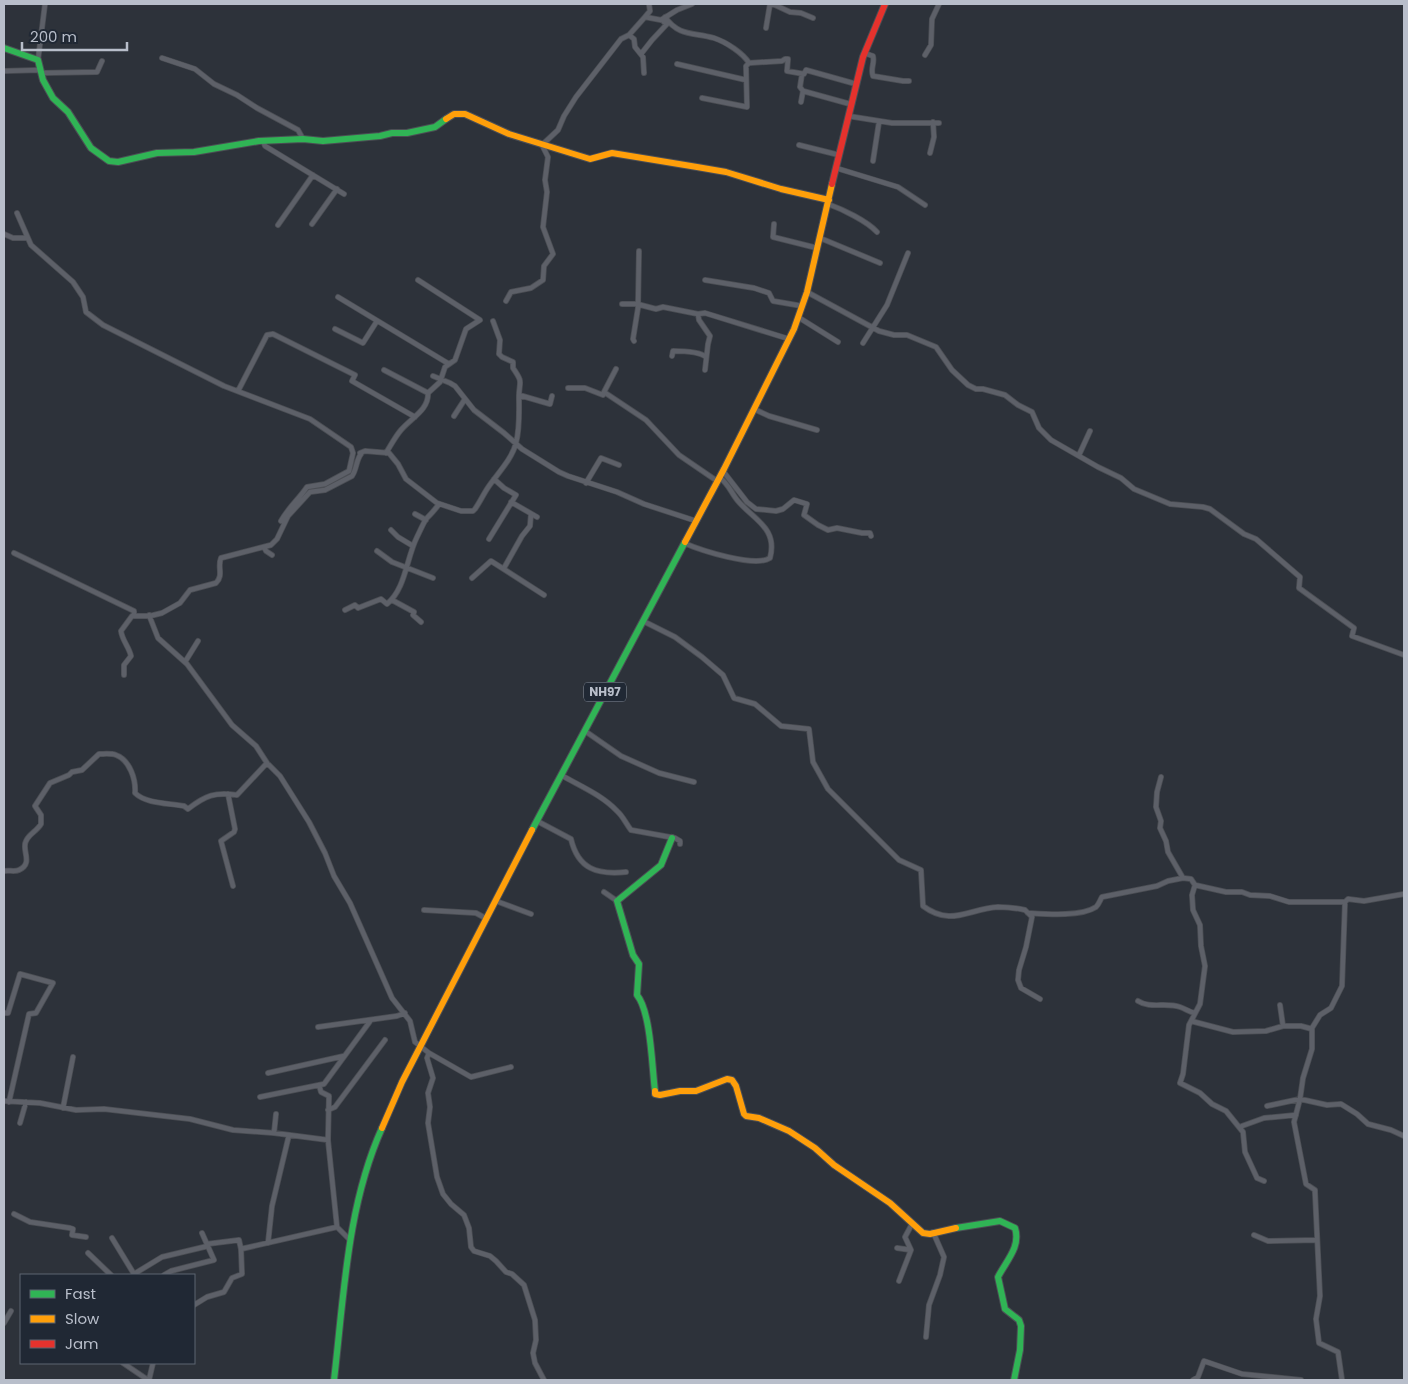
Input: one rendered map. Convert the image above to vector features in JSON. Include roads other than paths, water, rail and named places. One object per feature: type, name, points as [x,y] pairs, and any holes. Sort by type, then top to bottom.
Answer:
[{"type":"main road","name":"NH97","points":[[334,1380],[351,1240],[361,1187],[384,1120],[537,821],[718,479],[789,339],[807,292],[850,104],[864,53],[885,4]]},
{"type":"main road","points":[[4,48],[38,60],[43,80],[53,98],[68,112],[91,148],[109,161],[118,162],[157,154],[194,152],[262,141],[303,139],[324,141],[407,133],[435,127],[459,113],[509,134],[590,159],[612,153],[726,172],[829,202]]},
{"type":"main road","points":[[672,838],[661,865],[617,901],[633,954],[640,964],[637,995],[642,1001],[648,1022],[655,1094],[660,1095],[680,1091],[696,1092],[728,1079],[732,1080],[736,1086],[746,1116],[759,1118],[788,1131],[815,1148],[834,1165],[890,1202],[923,1233],[1000,1221],[1015,1228],[1018,1239],[998,1277],[1005,1309],[1020,1321],[1022,1325],[1014,1380]]},
{"type":"street","points":[[38,60],[45,4]]},
{"type":"street","points":[[506,301],[511,292],[531,288],[543,280],[544,266],[553,254],[543,227],[547,192],[544,180],[548,157],[542,145],[558,130],[570,106],[594,72],[621,39],[630,35],[650,12],[649,4]]},
{"type":"street","points":[[645,17],[663,18],[692,4]]},
{"type":"street","points":[[766,28],[770,4],[790,12],[801,12],[813,18]]},
{"type":"street","points":[[925,55],[931,46],[932,20],[939,4]]},
{"type":"street","points":[[641,54],[667,24],[663,18]]},
{"type":"street","points":[[663,18],[678,30],[714,38],[728,45],[749,63],[775,62],[788,59],[787,71],[802,74]]},
{"type":"street","points":[[630,35],[634,39],[635,47],[643,57],[644,73]]},
{"type":"street","points":[[864,53],[873,56],[873,76],[909,81]]},
{"type":"street","points":[[162,58],[194,69],[214,84],[298,130],[303,139]]},
{"type":"street","points":[[4,71],[97,72],[102,61]]},
{"type":"street","points":[[702,98],[747,107],[746,66],[749,63]]},
{"type":"street","points":[[677,64],[746,80]]},
{"type":"street","points":[[801,102],[803,91],[800,87],[802,74],[806,70],[856,84]]},
{"type":"street","points":[[803,91],[850,104]]},
{"type":"street","points":[[848,116],[878,122],[936,122],[930,153]]},
{"type":"street","points":[[873,162],[878,122]]},
{"type":"street","points":[[262,141],[265,146],[344,194]]},
{"type":"street","points":[[799,145],[839,155]]},
{"type":"street","points":[[836,168],[898,187],[925,205]]},
{"type":"street","points":[[278,226],[313,175]]},
{"type":"street","points":[[312,224],[337,189]]},
{"type":"street","points":[[829,202],[868,223],[877,232]]},
{"type":"street","points":[[17,212],[31,245],[73,282],[83,297],[86,312],[103,325],[199,374],[310,419],[351,447],[354,453],[349,471],[325,484],[307,487],[298,500],[286,511],[281,521]]},
{"type":"street","points":[[774,224],[773,238],[817,248]]},
{"type":"street","points":[[4,234],[13,238],[27,238]]},
{"type":"street","points":[[820,238],[880,263]]},
{"type":"street","points":[[634,341],[639,251]]},
{"type":"street","points":[[863,343],[887,305],[908,253]]},
{"type":"street","points":[[386,453],[399,434],[427,402],[428,393],[440,382],[445,367],[456,360],[466,329],[480,320],[418,280]]},
{"type":"street","points":[[706,280],[754,288],[768,293],[773,301],[802,306]]},
{"type":"street","points":[[807,292],[871,328],[894,335],[907,335],[936,347],[948,365],[968,385],[976,390],[983,388],[1005,395],[1018,405],[1032,412],[1046,436],[1098,467],[1121,478],[1134,489],[1170,504],[1203,506],[1210,510],[1244,534],[1256,539],[1300,577],[1299,588],[1354,628],[1352,636],[1404,654]]},
{"type":"street","points":[[338,297],[448,364]]},
{"type":"street","points":[[622,304],[637,304],[656,309],[663,307],[698,314],[705,313],[789,339]]},
{"type":"street","points":[[698,314],[699,320],[710,336],[705,370]]},
{"type":"street","points":[[798,317],[838,342]]},
{"type":"street","points":[[334,329],[364,344],[377,321]]},
{"type":"street","points":[[124,675],[124,665],[130,656],[121,631],[129,618],[134,615],[162,613],[180,603],[190,590],[216,583],[221,575],[219,565],[221,558],[270,545],[277,539],[288,516],[310,492],[325,490],[352,476],[357,466],[358,457],[365,451],[386,453],[392,456],[406,479],[416,489],[438,504],[461,511],[473,511],[505,464],[516,444],[519,418],[518,395],[521,379],[513,368],[513,362],[499,354],[500,340],[493,321]]},
{"type":"street","points":[[238,391],[267,335],[274,334],[354,375],[352,381],[415,417]]},
{"type":"street","points":[[672,356],[673,351],[679,351],[702,354],[706,357]]},
{"type":"street","points":[[604,392],[616,369]]},
{"type":"street","points":[[384,370],[428,393]]},
{"type":"street","points":[[433,376],[455,386],[474,410],[516,444],[559,472],[586,483],[617,492],[644,504],[696,521]]},
{"type":"street","points":[[568,388],[585,388],[602,394],[604,392],[646,420],[679,455],[727,483],[740,503],[766,528],[773,548],[770,558],[766,561],[743,560],[719,555],[684,543]]},
{"type":"street","points":[[518,395],[550,404],[552,396]]},
{"type":"street","points":[[454,416],[466,400]]},
{"type":"street","points":[[754,409],[769,416],[817,430]]},
{"type":"street","points":[[1079,455],[1090,431]]},
{"type":"street","points":[[354,453],[360,454]]},
{"type":"street","points":[[586,483],[601,458],[619,465]]},
{"type":"street","points":[[722,471],[747,502],[756,509],[783,509],[794,500],[807,504],[804,515],[823,528],[870,533],[871,536]]},
{"type":"street","points":[[489,540],[516,495],[494,480]]},
{"type":"street","points":[[511,502],[537,517]]},
{"type":"street","points":[[345,610],[355,605],[358,608],[381,599],[387,604],[392,600],[399,590],[413,546],[426,520],[432,515],[438,504]]},
{"type":"street","points":[[415,514],[426,520]]},
{"type":"street","points":[[504,568],[530,526],[531,514]]},
{"type":"street","points":[[390,530],[413,546]]},
{"type":"street","points":[[264,547],[266,551],[272,554]]},
{"type":"street","points":[[773,548],[779,552]]},
{"type":"street","points":[[377,551],[392,562],[433,578]]},
{"type":"street","points":[[14,553],[134,610],[134,615]]},
{"type":"street","points":[[472,578],[490,561],[504,568],[544,595]]},
{"type":"street","points":[[392,600],[414,612],[413,615],[421,622]]},
{"type":"street","points":[[149,615],[158,638],[185,662],[232,725],[256,746],[267,763],[280,776],[309,822],[334,876],[363,928],[392,998],[410,1021],[414,1039],[429,1053],[471,1077],[512,1068]]},
{"type":"street","points":[[643,621],[675,637],[702,657],[723,675],[734,698],[755,704],[781,726],[809,728],[813,762],[828,789],[899,860],[921,870],[923,906],[933,914],[958,917],[997,907],[1025,910],[1032,917],[1018,980],[1021,988],[1040,999]]},
{"type":"street","points":[[185,662],[198,641]]},
{"type":"street","points":[[585,731],[621,756],[659,773],[694,782]]},
{"type":"street","points":[[4,871],[17,870],[25,864],[27,858],[24,848],[25,842],[42,824],[41,815],[35,806],[50,783],[72,772],[82,770],[99,754],[114,754],[122,759],[132,772],[136,785],[135,793],[139,797],[146,800],[178,805],[188,810],[198,801],[212,795],[219,793],[237,795],[267,763]]},
{"type":"street","points":[[561,775],[612,806],[619,812],[631,830],[678,839],[680,844]]},
{"type":"street","points":[[1161,777],[1156,792],[1156,806],[1161,821],[1160,828],[1166,840],[1168,852],[1183,878]]},
{"type":"street","points":[[228,794],[235,829],[234,832],[221,841],[233,886]]},
{"type":"street","points":[[537,821],[571,839],[574,851],[588,868],[605,873],[626,872]]},
{"type":"street","points":[[1028,913],[1067,914],[1098,906],[1102,897],[1157,886],[1168,881],[1183,878],[1192,879],[1195,885],[1192,895],[1193,910],[1200,925],[1201,946],[1205,966],[1200,1004],[1191,1022],[1180,1083],[1200,1093],[1212,1104],[1226,1111],[1241,1128],[1245,1152],[1257,1178],[1264,1181]]},
{"type":"street","points":[[1195,885],[1226,892],[1270,896],[1289,902],[1345,902],[1348,899],[1364,901],[1404,894]]},
{"type":"street","points":[[604,892],[617,901]]},
{"type":"street","points":[[496,901],[531,914]]},
{"type":"street","points":[[1342,1380],[1338,1352],[1319,1343],[1316,1319],[1320,1296],[1315,1192],[1306,1184],[1294,1122],[1303,1078],[1312,1049],[1312,1029],[1320,1015],[1331,1008],[1342,986],[1345,902]]},
{"type":"street","points":[[424,910],[476,913],[487,918]]},
{"type":"street","points":[[4,1012],[8,1013],[20,974],[53,983],[36,1013],[29,1014],[6,1102],[26,1102],[85,1110],[104,1109],[182,1118],[233,1130],[328,1140]]},
{"type":"street","points":[[1138,1001],[1144,1004],[1179,1007],[1187,1012],[1195,1013]]},
{"type":"street","points":[[1280,1005],[1283,1026]]},
{"type":"street","points":[[318,1027],[397,1016],[404,1013]]},
{"type":"street","points":[[260,1097],[324,1084],[371,1020]]},
{"type":"street","points":[[1191,1022],[1233,1032],[1266,1031],[1283,1026],[1301,1026],[1312,1029]]},
{"type":"street","points":[[328,1110],[335,1108],[385,1040]]},
{"type":"street","points":[[429,1053],[427,1058],[433,1078],[428,1093],[430,1107],[428,1123],[437,1177],[447,1199],[464,1215],[469,1228],[471,1247],[474,1251],[490,1256],[506,1272],[512,1274],[524,1285],[535,1320],[536,1340],[533,1353],[535,1363],[544,1380]]},
{"type":"street","points":[[268,1073],[345,1056]]},
{"type":"street","points":[[63,1108],[73,1057]]},
{"type":"street","points":[[319,1086],[321,1092],[329,1096],[328,1140],[337,1227],[351,1240]]},
{"type":"street","points":[[1267,1106],[1300,1099],[1327,1105],[1341,1104],[1358,1114],[1368,1124],[1391,1130],[1404,1136]]},
{"type":"street","points":[[20,1123],[26,1102]]},
{"type":"street","points":[[274,1133],[276,1114]]},
{"type":"street","points":[[1241,1128],[1264,1118],[1296,1115]]},
{"type":"street","points":[[268,1243],[272,1206],[289,1135]]},
{"type":"street","points":[[14,1214],[30,1222],[70,1228],[72,1235],[86,1237]]},
{"type":"street","points":[[899,1281],[911,1250],[905,1237],[912,1224]]},
{"type":"street","points":[[241,1249],[337,1227]]},
{"type":"street","points":[[166,1274],[214,1260],[202,1232]]},
{"type":"street","points":[[926,1337],[929,1305],[940,1275],[944,1257],[934,1232]]},
{"type":"street","points":[[1254,1235],[1268,1241],[1317,1240]]},
{"type":"street","points":[[112,1238],[134,1274],[162,1257],[208,1245],[239,1240],[242,1274],[232,1278],[224,1292],[207,1297],[195,1304]]},
{"type":"street","points":[[897,1248],[911,1250]]},
{"type":"street","points":[[88,1253],[110,1274]]},
{"type":"street","points":[[4,1323],[11,1311]]},
{"type":"street","points":[[1193,1380],[1198,1377],[1204,1362],[1242,1374],[1300,1380]]},
{"type":"street","points":[[125,1364],[149,1380],[152,1364]]}]
